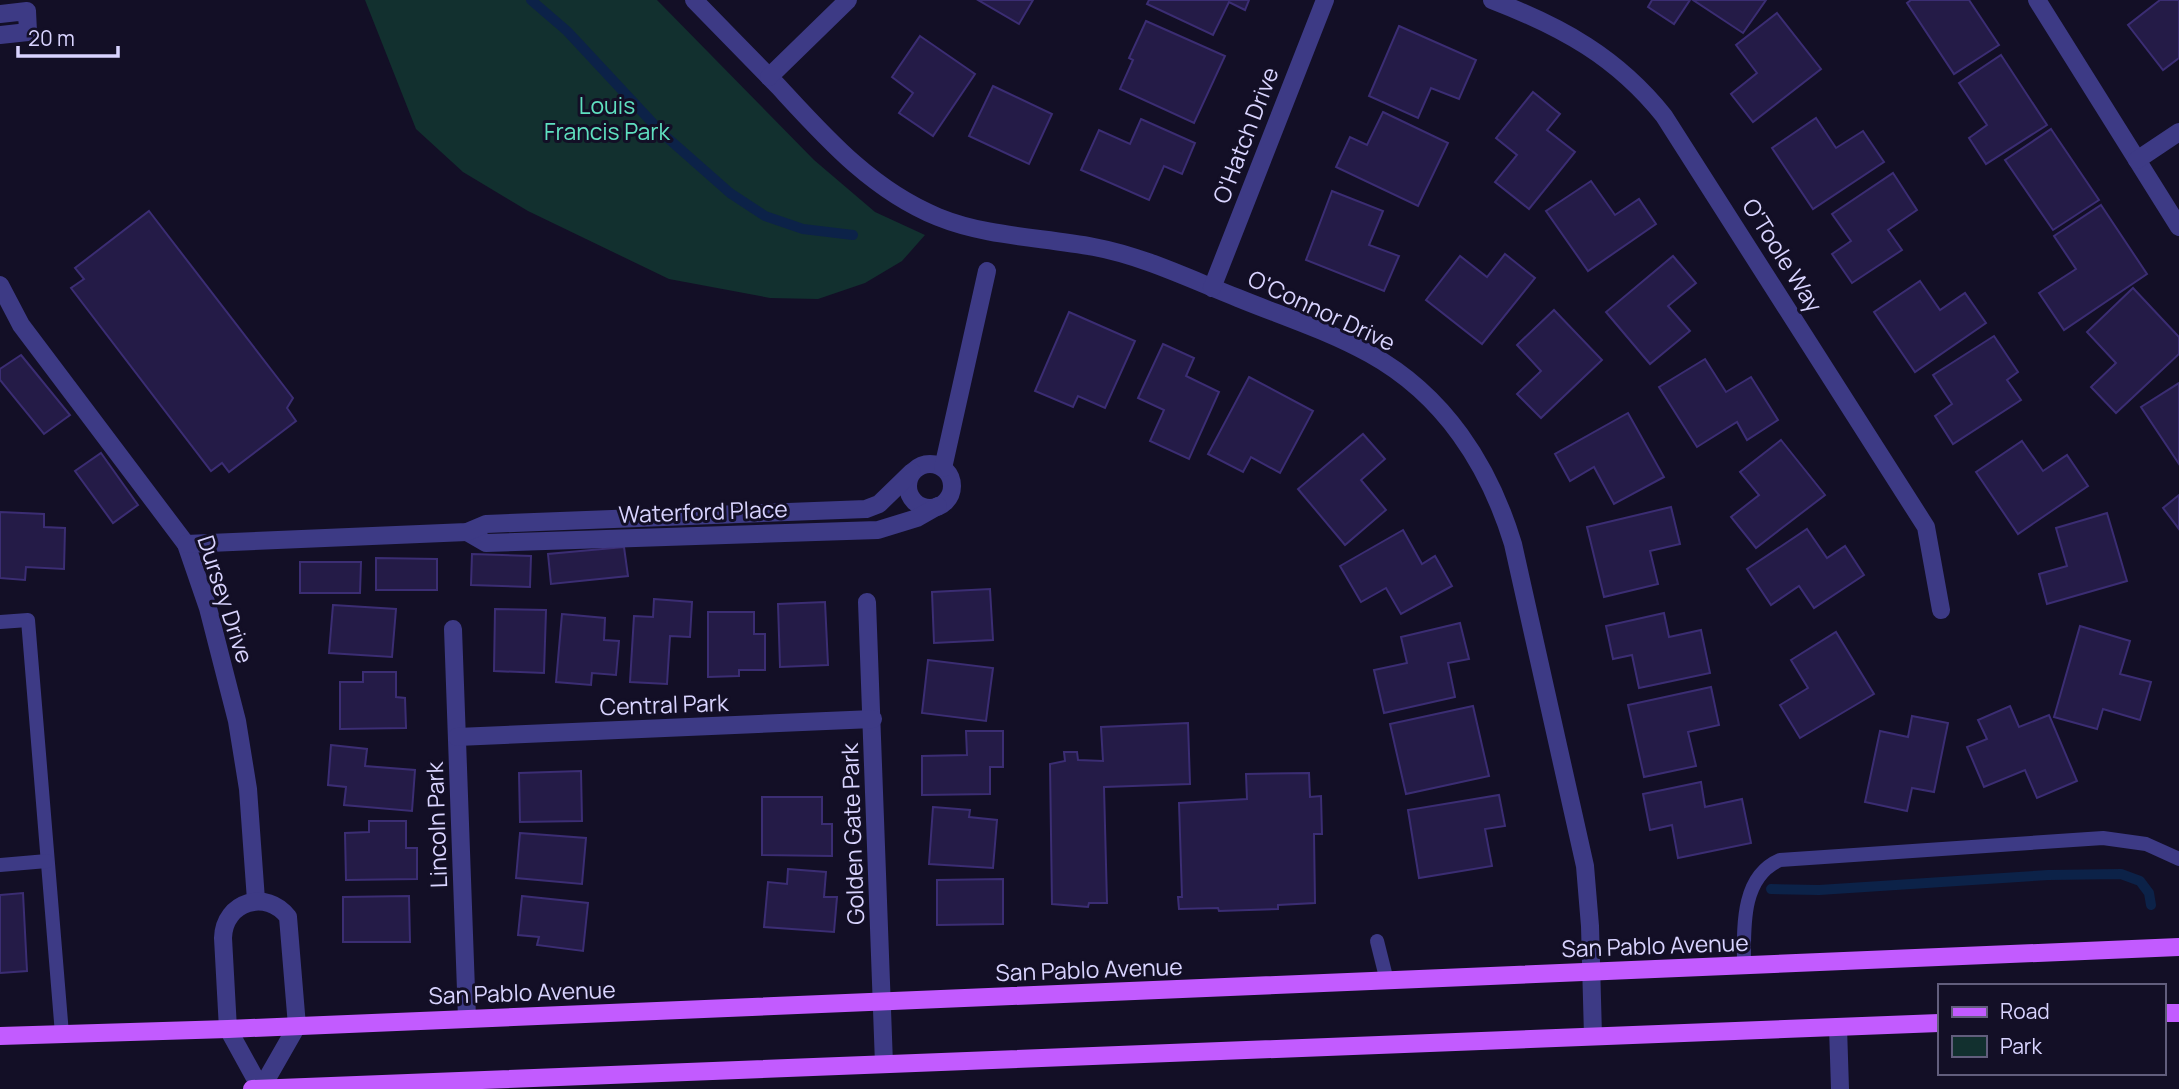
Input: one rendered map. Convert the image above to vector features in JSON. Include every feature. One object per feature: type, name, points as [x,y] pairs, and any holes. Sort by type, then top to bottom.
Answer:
[{"type":"main road","name":"San Pablo Avenue","points":[[0,1037],[2179,947]]},
{"type":"main road","points":[[253,1089],[1938,1023]]},
{"type":"street","name":"O'Connor Drive","points":[[694,0],[857,168],[939,218],[998,232],[1114,251],[1212,288],[1371,354],[1423,392],[1444,414],[1464,438],[1488,477],[1503,509],[1513,544],[1583,857],[1589,906],[1593,1036]]},
{"type":"street","points":[[769,78],[848,0]]},
{"type":"street","name":"O'Hatch Drive","points":[[1212,288],[1325,0]]},
{"type":"street","name":"O'Toole Way","points":[[1492,0],[1535,17],[1606,58],[1647,94],[1664,116],[1926,527],[1941,610]]},
{"type":"street","points":[[2037,0],[2179,227]]},
{"type":"street","points":[[0,13],[27,11],[28,32],[0,35]]},
{"type":"street","points":[[2137,160],[2179,132]]},
{"type":"street","points":[[943,468],[927,464],[912,472],[908,483],[912,500],[927,508],[938,506],[947,500],[951,492],[951,481],[943,468],[987,271]]},
{"type":"street","name":"Dursey Drive","points":[[0,285],[21,326],[187,544],[208,608],[236,722],[248,789],[256,901]]},
{"type":"street","name":"Waterford Place","points":[[187,544],[467,532],[486,524],[866,509],[879,504],[912,472]]},
{"type":"street","name":"Waterford Place","points":[[467,532],[486,543],[878,530],[917,518],[938,506]]},
{"type":"street","name":"Golden Gate Park","points":[[867,602],[884,1064]]},
{"type":"street","name":"Lincoln Park","points":[[453,629],[467,1018]]},
{"type":"street","name":"Central Park","points":[[457,737],[873,719]]},
{"type":"street","points":[[256,901],[278,906],[288,917],[297,1026],[261,1089],[228,1029],[223,930],[235,909],[256,901]]},
{"type":"street","points":[[1838,1027],[1840,1089]]},
{"type":"lane","points":[[0,622],[28,620],[62,1034]]},
{"type":"lane","points":[[1744,966],[1744,922],[1749,899],[1763,870],[1780,860],[2103,838],[2146,844],[2179,859]]},
{"type":"lane","points":[[0,865],[47,862]]},
{"type":"lane","points":[[1377,941],[1387,981]]},
{"type":"green space","name":"Louis Francis Park","points":[[365,0],[657,0],[814,160],[875,212],[925,235],[902,261],[865,283],[818,299],[770,298],[669,279],[528,211],[463,172],[416,129]]},
{"type":"building","points":[[978,0],[1033,0],[1019,24]]},
{"type":"building","points":[[1149,0],[1249,0],[1245,10],[1229,2],[1213,35],[1147,4]]},
{"type":"building","points":[[1652,0],[1690,0],[1674,24],[1648,7]]},
{"type":"building","points":[[1693,0],[1766,0],[1743,33]]},
{"type":"building","points":[[1911,0],[1969,0],[1999,45],[1954,74],[1907,3]]},
{"type":"building","points":[[2160,0],[2179,0],[2179,58],[2163,70],[2128,25]]},
{"type":"building","points":[[1777,13],[1821,69],[1753,122],[1731,94],[1757,73],[1736,45]]},
{"type":"building","points":[[1146,21],[1225,56],[1194,123],[1120,89],[1133,60],[1129,58]]},
{"type":"building","points":[[1399,26],[1476,60],[1459,99],[1431,88],[1418,118],[1369,96]]},
{"type":"building","points":[[920,36],[975,74],[933,136],[899,113],[913,93],[892,77]]},
{"type":"building","points":[[2001,55],[2047,125],[1986,164],[1969,138],[1987,125],[1959,83]]},
{"type":"building","points":[[993,86],[1052,114],[1029,164],[969,136]]},
{"type":"building","points":[[1533,92],[1560,114],[1547,130],[1575,152],[1529,209],[1495,182],[1517,155],[1496,138]]},
{"type":"building","points":[[1383,112],[1448,143],[1418,206],[1336,167],[1350,137],[1367,145]]},
{"type":"building","points":[[1816,118],[1836,148],[1863,131],[1884,162],[1813,209],[1772,148]]},
{"type":"building","points":[[1141,119],[1195,143],[1182,174],[1164,166],[1149,200],[1081,170],[1099,130],[1130,144]]},
{"type":"building","points":[[2051,129],[2099,200],[2053,230],[2005,160]]},
{"type":"building","points":[[1893,173],[1917,210],[1888,230],[1902,250],[1852,283],[1832,254],[1851,241],[1832,214]]},
{"type":"building","points":[[1591,181],[1615,215],[1639,199],[1656,224],[1588,271],[1546,211]]},
{"type":"building","points":[[1332,191],[1383,211],[1369,245],[1399,256],[1384,291],[1306,260]]},
{"type":"building","points":[[2101,205],[2147,274],[2064,330],[2039,293],[2076,269],[2054,236]]},
{"type":"building","points":[[149,211],[293,398],[287,408],[296,421],[229,472],[222,463],[211,471],[71,288],[84,279],[75,268]]},
{"type":"building","points":[[1505,254],[1535,278],[1482,344],[1426,300],[1460,256],[1487,277]]},
{"type":"building","points":[[1673,256],[1696,283],[1668,306],[1690,331],[1650,364],[1606,312]]},
{"type":"building","points":[[1920,281],[1940,310],[1965,293],[1986,323],[1915,372],[1874,312]]},
{"type":"building","points":[[2133,288],[2179,337],[2179,354],[2116,413],[2091,387],[2116,363],[2087,332]]},
{"type":"building","points":[[1554,310],[1602,360],[1541,418],[1517,394],[1541,371],[1517,345]]},
{"type":"building","points":[[1069,312],[1135,341],[1105,408],[1078,396],[1073,407],[1035,391]]},
{"type":"building","points":[[1994,336],[2018,372],[2007,380],[2021,400],[1953,444],[1935,416],[1952,404],[1933,375]]},
{"type":"building","points":[[1163,344],[1194,358],[1186,376],[1219,392],[1189,459],[1150,441],[1164,410],[1138,398]]},
{"type":"building","points":[[21,355],[70,415],[44,434],[0,380],[0,369]]},
{"type":"building","points":[[1705,359],[1726,392],[1751,377],[1778,420],[1747,440],[1737,422],[1697,447],[1659,387]]},
{"type":"building","points":[[1249,377],[1313,411],[1280,473],[1251,457],[1243,472],[1208,454]]},
{"type":"building","points":[[2179,383],[2179,464],[2141,407]]},
{"type":"building","points":[[1628,413],[1664,477],[1614,504],[1594,467],[1570,481],[1555,454]]},
{"type":"building","points":[[1363,434],[1385,459],[1361,480],[1386,510],[1345,545],[1298,489]]},
{"type":"building","points":[[1781,440],[1825,495],[1756,548],[1731,517],[1759,495],[1740,472]]},
{"type":"building","points":[[2022,441],[2043,471],[2067,455],[2088,486],[2018,534],[1976,472]]},
{"type":"building","points":[[101,453],[138,505],[113,523],[75,471]]},
{"type":"building","points":[[2179,495],[2179,529],[2163,508]]},
{"type":"building","points":[[1671,507],[1680,544],[1650,551],[1658,584],[1604,597],[1587,527]]},
{"type":"building","points":[[0,512],[44,514],[44,527],[65,528],[64,569],[26,567],[25,580],[0,578]]},
{"type":"building","points":[[2107,513],[2127,581],[2047,604],[2039,574],[2067,566],[2056,528]]},
{"type":"building","points":[[1807,529],[1827,558],[1845,546],[1864,575],[1814,608],[1799,586],[1771,605],[1747,569]]},
{"type":"building","points":[[1403,530],[1422,564],[1435,556],[1452,586],[1401,614],[1386,588],[1361,602],[1340,566]]},
{"type":"building","points":[[624,547],[628,576],[551,584],[548,554]]},
{"type":"building","points":[[472,554],[531,556],[530,587],[471,585]]},
{"type":"building","points":[[376,558],[437,559],[437,590],[376,590]]},
{"type":"building","points":[[300,562],[361,562],[360,593],[300,593]]},
{"type":"building","points":[[990,589],[993,640],[934,643],[932,592]]},
{"type":"building","points":[[654,599],[692,602],[690,637],[670,636],[667,684],[630,682],[634,616],[653,617]]},
{"type":"building","points":[[825,602],[828,665],[780,667],[778,604]]},
{"type":"building","points":[[333,605],[396,609],[392,657],[329,653]]},
{"type":"building","points":[[495,609],[546,610],[544,673],[494,671]]},
{"type":"building","points":[[708,612],[754,612],[754,634],[765,634],[765,670],[739,670],[739,676],[708,677]]},
{"type":"building","points":[[1664,613],[1669,637],[1701,630],[1710,673],[1639,688],[1632,655],[1613,659],[1606,626]]},
{"type":"building","points":[[562,614],[605,618],[604,640],[619,641],[616,675],[592,673],[591,685],[556,682]]},
{"type":"building","points":[[1460,623],[1469,659],[1448,663],[1455,697],[1384,713],[1374,670],[1407,663],[1401,637]]},
{"type":"building","points":[[2080,626],[2130,641],[2120,674],[2151,682],[2140,720],[2103,709],[2097,729],[2054,717]]},
{"type":"building","points":[[1836,632],[1874,694],[1800,738],[1780,705],[1808,688],[1791,660]]},
{"type":"building","points":[[928,660],[993,668],[986,721],[922,713]]},
{"type":"building","points":[[363,672],[396,672],[396,697],[405,698],[406,728],[340,729],[340,682],[363,682]]},
{"type":"building","points":[[1711,687],[1719,725],[1688,732],[1696,766],[1644,777],[1628,705]]},
{"type":"building","points":[[1473,706],[1489,776],[1406,794],[1390,724]]},
{"type":"building","points":[[2010,706],[2019,727],[2049,715],[2077,781],[2037,798],[2025,770],[1984,787],[1967,747],[1987,739],[1978,720]]},
{"type":"building","points":[[1912,716],[1948,723],[1934,792],[1912,788],[1907,811],[1865,802],[1880,731],[1908,737]]},
{"type":"building","points":[[1188,723],[1190,784],[1104,787],[1107,903],[1089,903],[1088,907],[1052,904],[1050,764],[1065,761],[1064,752],[1077,752],[1078,760],[1103,761],[1101,727]]},
{"type":"building","points":[[966,731],[1003,731],[1003,767],[990,767],[990,794],[922,795],[922,756],[967,755]]},
{"type":"building","points":[[331,745],[367,749],[365,766],[415,770],[412,811],[344,805],[346,787],[328,785]]},
{"type":"building","points":[[581,771],[582,821],[520,822],[519,773]]},
{"type":"building","points":[[1309,773],[1310,797],[1321,796],[1322,834],[1314,834],[1315,903],[1278,905],[1278,909],[1179,909],[1178,897],[1182,897],[1179,803],[1247,799],[1246,774]]},
{"type":"building","points":[[1701,782],[1705,807],[1742,799],[1751,843],[1678,858],[1672,825],[1650,830],[1643,794]]},
{"type":"building","points":[[1499,795],[1505,826],[1485,829],[1492,866],[1419,878],[1408,810]]},
{"type":"building","points":[[762,797],[822,797],[822,824],[832,824],[832,856],[762,855]]},
{"type":"building","points":[[933,807],[970,810],[969,817],[997,820],[993,868],[929,864]]},
{"type":"building","points":[[369,821],[406,821],[406,848],[417,848],[417,879],[346,880],[345,833],[369,832]]},
{"type":"building","points":[[520,833],[586,838],[582,884],[516,878]]},
{"type":"building","points":[[788,869],[826,872],[824,897],[837,897],[834,932],[764,927],[768,882],[787,884]]},
{"type":"building","points":[[1003,879],[1003,924],[937,925],[937,880]]},
{"type":"building","points":[[23,893],[27,971],[0,973],[0,895]]},
{"type":"building","points":[[409,896],[410,942],[343,942],[343,897]]},
{"type":"building","points":[[522,896],[588,903],[583,951],[537,945],[539,937],[518,935]]},
{"type":"waterway","points":[[531,0],[567,31],[662,133],[730,193],[765,216],[803,229],[853,235]]},
{"type":"waterway","points":[[1771,889],[1819,890],[2048,875],[2121,874],[2140,881],[2149,893],[2151,905]]}]
